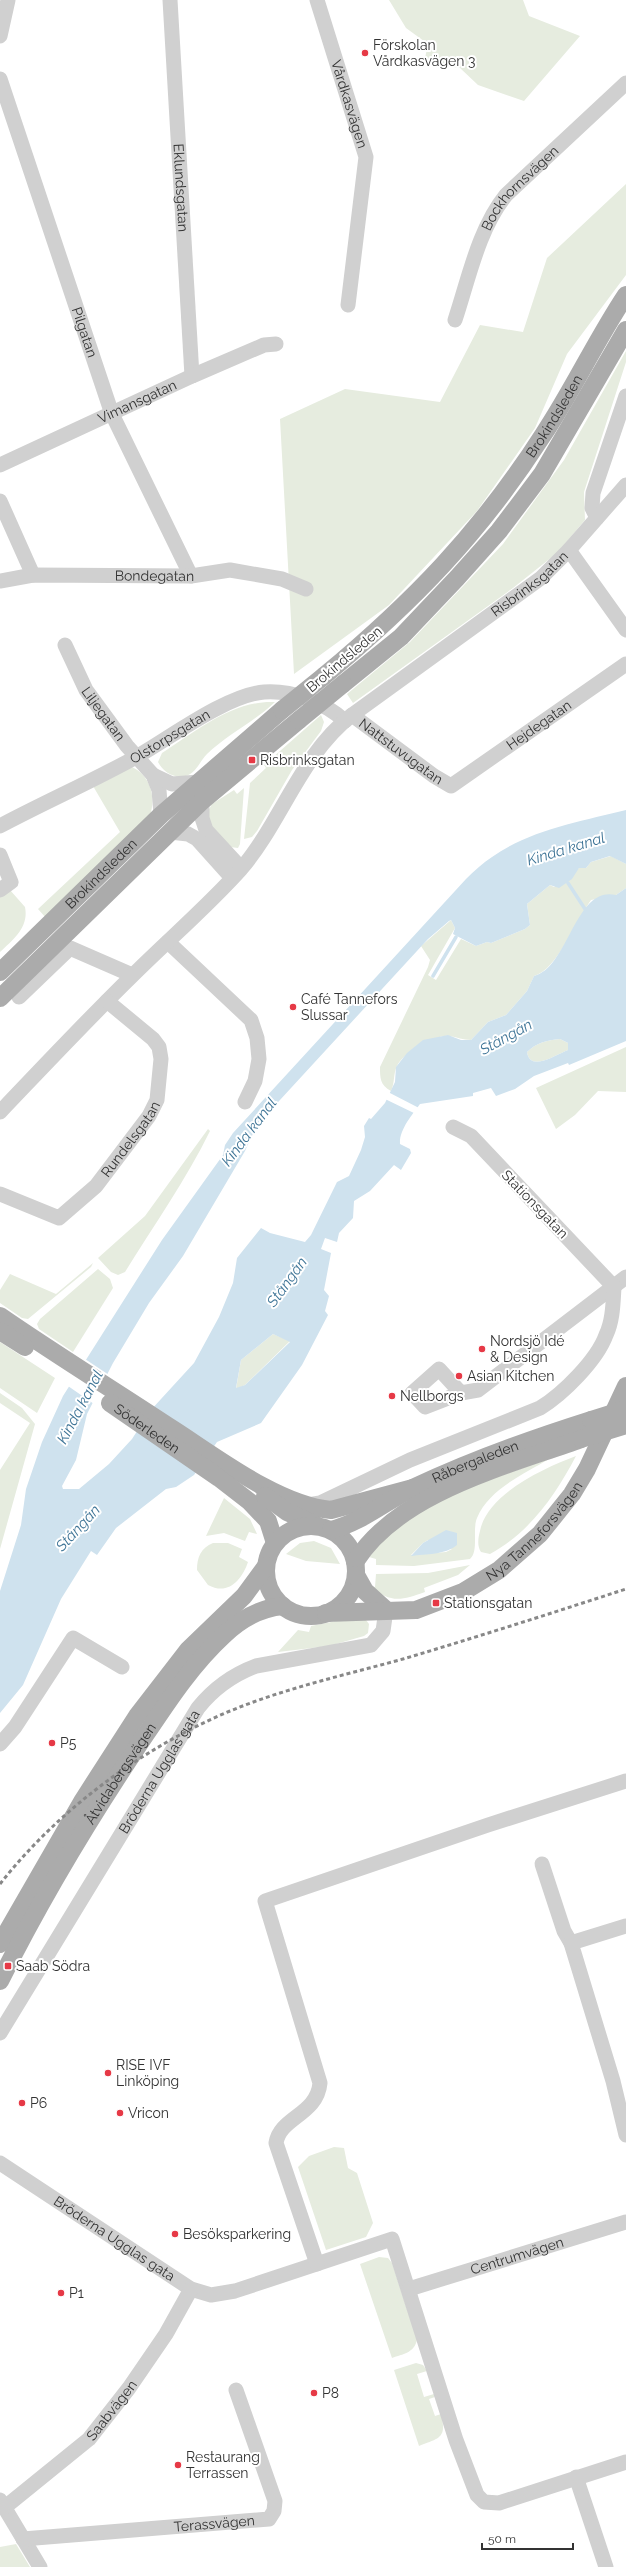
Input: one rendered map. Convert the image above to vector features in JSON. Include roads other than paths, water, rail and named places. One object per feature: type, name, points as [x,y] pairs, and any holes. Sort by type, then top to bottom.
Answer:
[{"type":"main road","name":"Brokindsleden","points":[[0,972],[162,815],[410,601],[447,563],[488,515],[544,434],[626,294]]},
{"type":"main road","name":"Brokindsleden","points":[[0,998],[202,801],[401,637],[458,578],[499,531],[542,474],[626,330]]},
{"type":"main road","name":"Söderleden","points":[[0,1316],[48,1355],[277,1506],[323,1528]]},
{"type":"main road","name":"Söderleden","points":[[0,1331],[48,1355]]},
{"type":"main road","name":"Nya Tanneforsvägen","points":[[326,1614],[386,1610],[416,1610],[474,1586],[521,1552],[555,1517],[572,1494],[587,1469],[626,1386]]},
{"type":"main road","name":"Råbergaleden","points":[[323,1528],[347,1525],[413,1488],[504,1449],[626,1409]]},
{"type":"main road","name":"Råbergaleden","points":[[356,1568],[364,1549],[386,1525],[428,1498],[504,1467],[581,1439],[626,1425]]},
{"type":"main road","name":"Söderleden","points":[[224,1471],[305,1505],[331,1510],[344,1509],[413,1488]]},
{"type":"main road","name":"Söderleden","points":[[224,1471],[262,1514],[272,1529],[275,1543]]},
{"type":"main road","points":[[356,1568],[354,1585],[346,1598],[335,1609],[326,1614],[303,1615],[283,1606],[268,1584],[266,1566],[275,1543],[293,1529],[323,1528],[349,1546],[365,1592],[386,1610]]},
{"type":"main road","name":"Åtvidabergsvägen","points":[[0,1944],[79,1807],[137,1716],[188,1650],[244,1596],[266,1566]]},
{"type":"main road","name":"Åtvidabergsvägen","points":[[0,1981],[52,1884],[88,1824],[177,1689],[214,1645],[238,1623],[263,1609],[283,1606]]},
{"type":"street","points":[[0,36],[8,0]]},
{"type":"street","name":"Eklundsgatan","points":[[170,0],[192,376]]},
{"type":"street","name":"Vårdkasvägen","points":[[317,0],[366,157],[348,304]]},
{"type":"street","name":"Pilgatan","points":[[0,79],[102,388],[112,414],[191,576]]},
{"type":"street","name":"Bockhornsvägen","points":[[455,320],[482,237],[496,207],[506,195],[626,83]]},
{"type":"street","name":"Vimansgatan","points":[[0,465],[192,376],[264,345],[276,344]]},
{"type":"street","points":[[597,518],[592,508],[593,493],[626,396]]},
{"type":"street","name":"Risbrinksgatan","points":[[132,975],[168,942],[237,873],[264,839],[317,752],[348,718],[541,578],[569,550],[626,485]]},
{"type":"street","points":[[0,501],[33,575]]},
{"type":"street","points":[[569,550],[626,630]]},
{"type":"street","name":"Bondegatan","points":[[0,581],[33,575],[191,576],[230,570],[282,578],[306,589]]},
{"type":"street","name":"Liljegatan","points":[[65,645],[86,690],[153,775],[159,790],[162,815]]},
{"type":"street","name":"Hejdegatan","points":[[451,786],[626,664]]},
{"type":"street","name":"Olstorpsgatan","points":[[0,826],[137,756],[228,703],[243,696],[264,692],[309,699],[348,718]]},
{"type":"street","name":"Nattstuvugatan","points":[[348,718],[451,786]]},
{"type":"street","name":"Liljegatan","points":[[153,775],[172,784],[199,782]]},
{"type":"street","points":[[202,801],[202,818],[206,830],[237,873]]},
{"type":"street","points":[[170,832],[188,834],[197,838],[237,873]]},
{"type":"street","points":[[0,855],[6,886]]},
{"type":"street","points":[[168,942],[251,1020],[257,1038],[259,1059],[255,1081],[245,1102]]},
{"type":"street","points":[[0,1112],[132,975],[70,948],[19,997]]},
{"type":"street","name":"Rundelsgatan","points":[[0,1194],[59,1218],[96,1186],[154,1108],[158,1092],[161,1059],[159,1047],[152,1039],[107,1001]]},
{"type":"street","name":"Stationsgatan","points":[[453,1127],[471,1136],[614,1287]]},
{"type":"street","points":[[461,1393],[478,1390],[626,1277]]},
{"type":"street","points":[[305,1505],[320,1503],[410,1460],[540,1408],[551,1401],[573,1380],[606,1337],[612,1314],[614,1287]]},
{"type":"street","name":"Bröderna Ugglas gata","points":[[0,2033],[125,1826],[198,1708],[209,1694],[240,1672],[256,1666],[371,1645],[383,1631],[386,1610]]},
{"type":"street","points":[[0,1744],[15,1727],[73,1638],[122,1667]]},
{"type":"street","points":[[317,2264],[276,2143],[281,2130],[315,2102],[320,2092],[320,2083],[265,1901],[488,1825],[626,1781]]},
{"type":"street","points":[[542,1864],[564,1931],[571,1942],[613,2081],[626,2135]]},
{"type":"street","points":[[571,1942],[626,1926]]},
{"type":"street","name":"Bröderna Ugglas gata","points":[[0,2163],[191,2289],[211,2295],[234,2291],[392,2239],[409,2289]]},
{"type":"street","name":"Centrumvägen","points":[[409,2289],[626,2222]]},
{"type":"street","name":"Saabvägen","points":[[2,2504],[89,2439],[129,2388],[166,2334],[191,2289]]},
{"type":"street","points":[[409,2289],[456,2440],[477,2495],[484,2502],[499,2502],[626,2462]]},
{"type":"street","name":"Terassvägen","points":[[23,2539],[269,2519],[274,2511],[275,2501],[236,2390]]},
{"type":"street","points":[[576,2477],[606,2567]]},
{"type":"street","points":[[2,2504],[40,2567]]},
{"type":"water","points":[[626,810],[626,864],[610,856],[591,862],[586,868],[579,868],[572,879],[559,888],[550,885],[527,904],[530,925],[525,929],[491,943],[487,942],[476,946],[453,934],[455,928],[451,920],[449,921],[428,939],[257,1125],[245,1151],[183,1256],[149,1303],[113,1363],[87,1414],[76,1460],[62,1486],[63,1489],[79,1489],[109,1464],[132,1439],[150,1411],[194,1363],[219,1317],[233,1283],[237,1258],[261,1228],[270,1233],[305,1242],[311,1235],[337,1182],[349,1176],[361,1150],[365,1137],[364,1126],[369,1118],[371,1119],[385,1103],[395,1082],[396,1067],[407,1053],[423,1040],[448,1035],[461,1040],[471,1040],[488,1022],[506,1015],[527,991],[534,976],[546,970],[556,958],[581,914],[591,902],[602,895],[616,895],[626,888],[626,1041],[569,1065],[568,1063],[534,1076],[515,1089],[496,1096],[491,1088],[473,1093],[473,1096],[420,1104],[404,1128],[400,1139],[400,1144],[410,1149],[411,1153],[401,1170],[394,1165],[370,1191],[354,1201],[353,1218],[339,1233],[337,1242],[325,1238],[321,1249],[331,1253],[324,1290],[329,1296],[325,1311],[328,1315],[302,1365],[261,1423],[217,1442],[194,1475],[176,1487],[166,1489],[116,1528],[97,1555],[91,1551],[61,1599],[23,1685],[0,1713],[0,1591],[21,1525],[26,1489],[42,1442],[63,1396],[162,1240],[223,1155],[225,1145],[233,1133],[466,879],[479,867],[507,848],[539,833]],"holes":[[[560,1039],[568,1043],[568,1050],[538,1062],[529,1058],[527,1052],[534,1046],[546,1041]],[[273,1334],[290,1342],[245,1385],[236,1388],[241,1360]]]},
{"type":"water","points":[[446,1530],[457,1533],[457,1545],[447,1551],[411,1556],[423,1543]]},
{"type":"waterway","points":[[568,883],[585,909]]},
{"type":"waterway","points":[[433,976],[456,937]]},
{"type":"railway","points":[[0,1884],[23,1857],[75,1806],[134,1762],[197,1726],[230,1711],[272,1695],[431,1651],[626,1589]]},
{"type":"place","name":"Förskolan Vårdkasvägen 3","points":[[365,53]]},
{"type":"place","name":"Risbrinksgatan","points":[[252,760]]},
{"type":"place","name":"Café Tannefors Slussar","points":[[293,1007]]},
{"type":"place","name":"Nordsjö Idé & Design","points":[[482,1349]]},
{"type":"place","name":"Asian Kitchen","points":[[459,1376]]},
{"type":"place","name":"Nellborgs","points":[[392,1396]]},
{"type":"place","name":"Stationsgatan","points":[[436,1603]]},
{"type":"place","name":"P5","points":[[52,1743]]},
{"type":"place","name":"Saab Södra","points":[[8,1966]]},
{"type":"place","name":"RISE IVF Linköping","points":[[108,2073]]},
{"type":"place","name":"P6","points":[[22,2103]]},
{"type":"place","name":"Vricon","points":[[120,2113]]},
{"type":"place","name":"Besöksparkering","points":[[175,2234]]},
{"type":"place","name":"P1","points":[[61,2293]]},
{"type":"place","name":"P8","points":[[314,2393]]},
{"type":"place","name":"Restaurang Terrassen","points":[[178,2465]]},
{"type":"water label","name":"Kinda kanal","points":[[566,849]]},
{"type":"water label","name":"Stångån","points":[[506,1037]]},
{"type":"water label","name":"Kinda kanal","points":[[249,1132]]},
{"type":"water label","name":"Stångån","points":[[287,1282]]},
{"type":"water label","name":"Kinda kanal","points":[[80,1407]]},
{"type":"water label","name":"Stångån","points":[[78,1528]]}]
